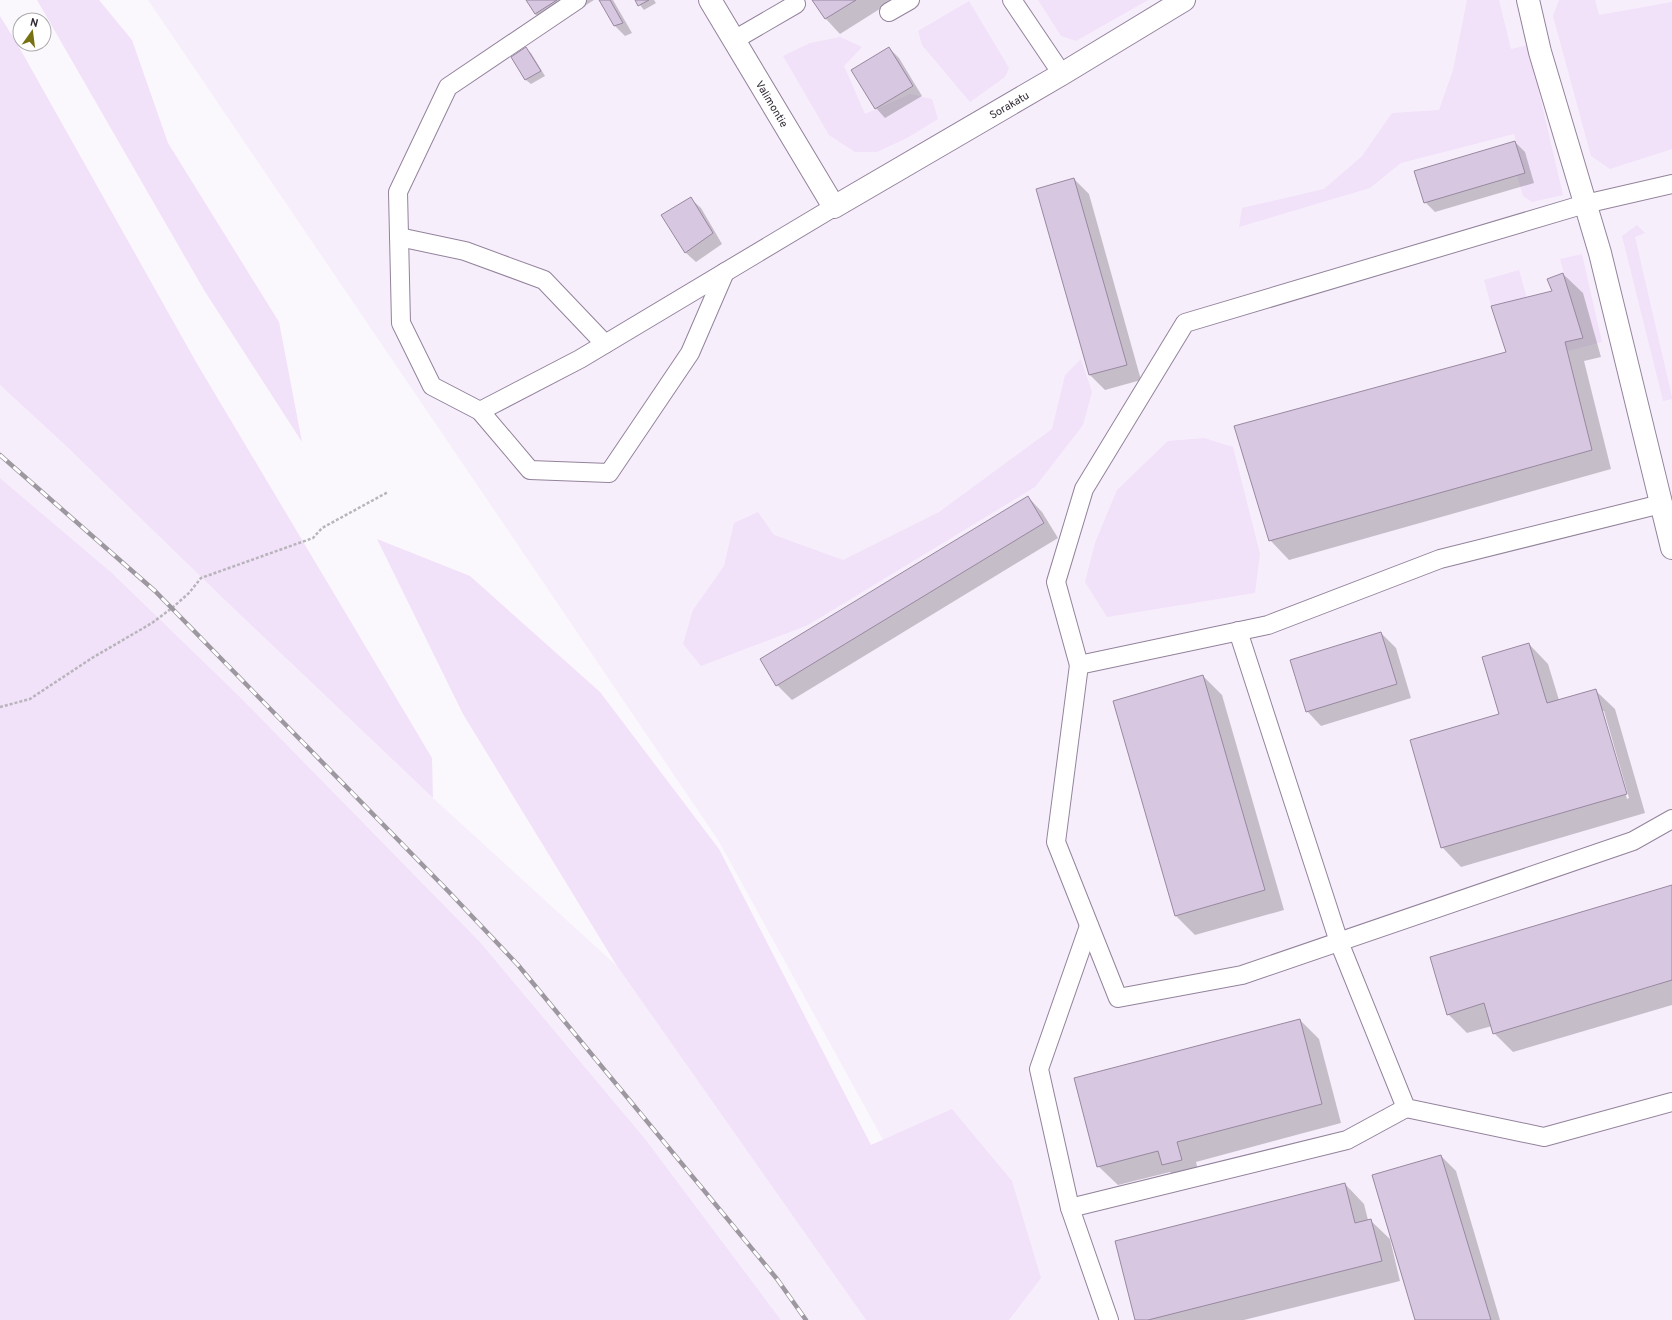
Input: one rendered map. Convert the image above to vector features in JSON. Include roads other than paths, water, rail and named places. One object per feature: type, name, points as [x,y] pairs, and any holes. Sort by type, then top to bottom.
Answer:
[{"type":"street","name":"Valimontie","points":[[710,0],[834,207]]},
{"type":"street","name":"Sorakatu","points":[[834,207],[1062,74],[1184,0]]},
{"type":"street","points":[[1528,0],[1540,52],[1600,253],[1672,546]]},
{"type":"lane","points":[[577,0],[448,87],[398,192],[401,323],[432,386],[480,411],[530,470],[608,473],[690,353],[725,272]]},
{"type":"lane","points":[[889,12],[910,0]]},
{"type":"lane","points":[[1012,0],[1062,74]]},
{"type":"lane","points":[[734,40],[796,4]]},
{"type":"lane","points":[[1672,184],[1585,204],[1185,323],[1084,489],[1056,582],[1080,665],[1056,842],[1118,998],[1242,975],[1633,841],[1672,819]]},
{"type":"lane","points":[[480,411],[573,363],[834,207]]},
{"type":"lane","points":[[399,236],[465,251],[544,280],[605,344]]},
{"type":"lane","points":[[1080,665],[1268,625],[1440,559],[1661,504]]},
{"type":"lane","points":[[1238,631],[1339,942],[1406,1108]]},
{"type":"lane","points":[[1089,926],[1039,1070],[1070,1208],[1109,1320]]},
{"type":"lane","points":[[1070,1208],[1347,1140],[1406,1108],[1544,1138],[1672,1102]]},
{"type":"railway","points":[[0,455],[155,591],[449,892],[518,965],[777,1279],[806,1320]]}]
